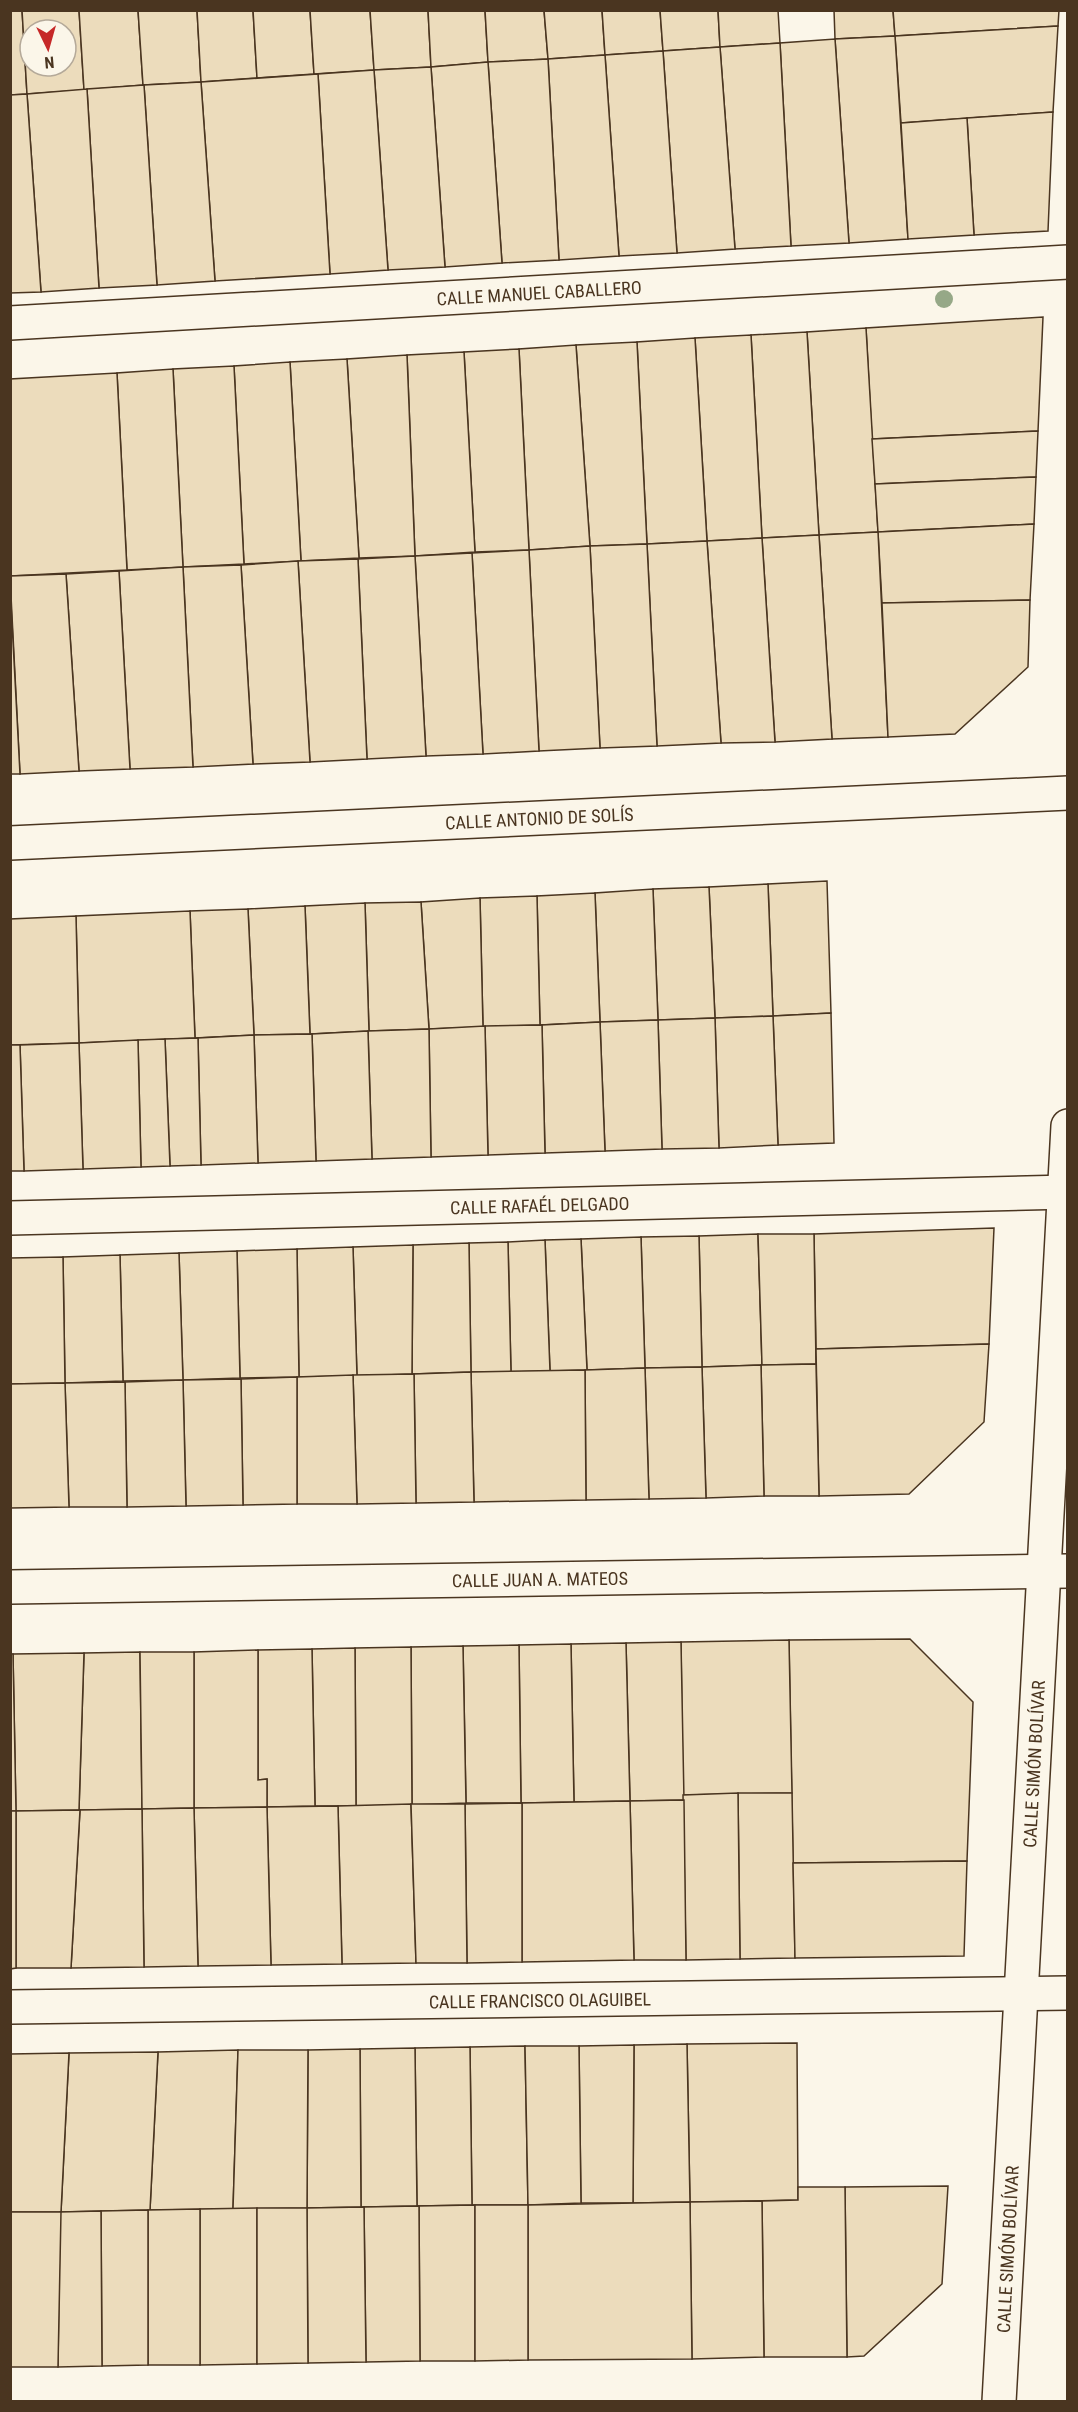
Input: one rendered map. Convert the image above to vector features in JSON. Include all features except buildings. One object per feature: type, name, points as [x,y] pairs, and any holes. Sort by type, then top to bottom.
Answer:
[{"type":"street","name":"CALLE MANUEL CABALLERO","points":[[10,323],[1068,262]]},
{"type":"street","name":"CALLE ANTONIO DE SOLÍS","points":[[10,843],[1068,793]]},
{"type":"street","name":"CALLE SIMÓN BOLÍVAR","points":[[999,2402],[1020,1993],[1055,1572],[1068,1126]]},
{"type":"street","name":"CALLE RAFAÉL DELGADO","points":[[10,1218],[1066,1192]]},
{"type":"street","name":"CALLE JUAN A. MATEOS","points":[[10,1587],[1055,1572]]},
{"type":"street","name":"CALLE FRANCISCO OLAGUIBEL","points":[[10,2007],[1068,1993]]}]
